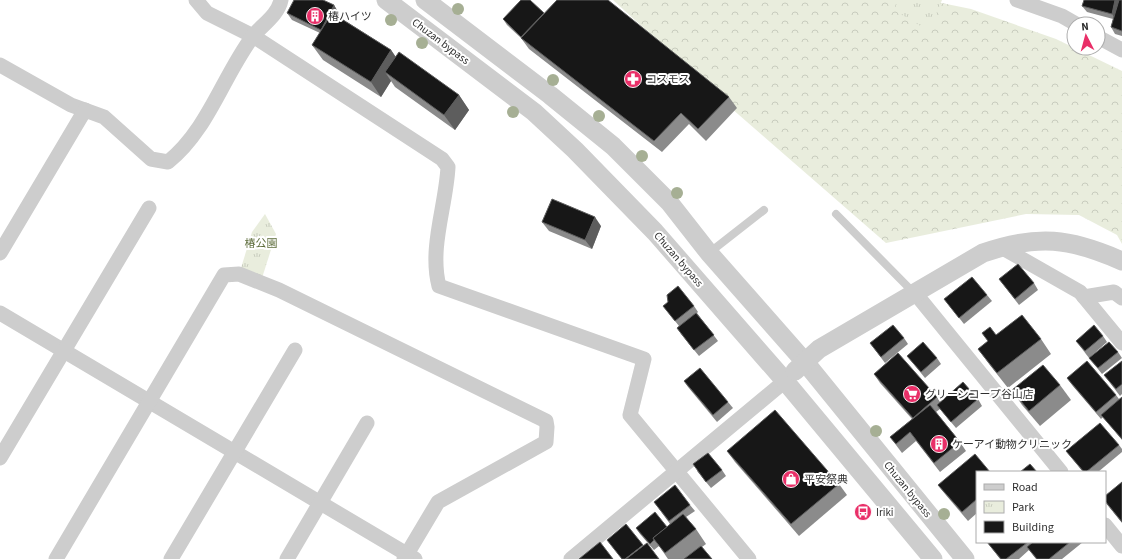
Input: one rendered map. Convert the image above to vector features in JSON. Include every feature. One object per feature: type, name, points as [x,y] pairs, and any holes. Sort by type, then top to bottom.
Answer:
[{"type":"street","points":[[196,0],[207,13],[253,36],[442,159],[448,167],[436,255],[436,274],[439,286],[644,359],[630,415],[748,559]]},
{"type":"street","points":[[0,65],[71,105],[104,117],[151,159],[168,162],[189,143],[253,36],[269,19],[280,4],[281,0]]},
{"type":"street","name":"Chuzan bypass","points":[[386,0],[534,112],[575,150],[655,232],[785,381],[933,559]]},
{"type":"street","name":"Chuzan bypass","points":[[425,0],[550,95],[612,146],[669,202],[709,253],[805,362],[966,559]]},
{"type":"street","points":[[1017,0],[1066,18]]},
{"type":"street","points":[[1106,41],[1122,50]]},
{"type":"street","points":[[0,253],[85,110]]},
{"type":"street","points":[[0,458],[149,208]]},
{"type":"street","points":[[571,559],[785,381],[819,349],[983,254],[1001,247],[1039,240],[1068,242],[1096,250],[1122,261]]},
{"type":"street","points":[[1001,247],[1080,292],[1122,343]]},
{"type":"street","points":[[0,313],[149,402],[320,502],[409,557],[438,502],[546,442],[546,421],[279,290],[239,274],[224,275],[149,402],[56,559]]},
{"type":"street","points":[[1084,297],[1114,292],[1122,298]]},
{"type":"street","points":[[915,293],[1060,471]]},
{"type":"street","points":[[172,559],[295,350]]},
{"type":"street","points":[[286,559],[367,423]]},
{"type":"street","points":[[1106,526],[1122,546]]},
{"type":"lane","points":[[709,253],[764,210]]},
{"type":"lane","points":[[836,214],[915,293]]},
{"type":"green space","points":[[613,0],[927,0],[971,9],[1066,44],[1066,56],[1091,56],[1122,71],[1122,244],[1117,235],[1079,215],[1026,214],[886,243],[731,108]]},
{"type":"green space","points":[[897,0],[942,0],[929,31],[894,10]]},
{"type":"green space","name":"椿公園","points":[[265,214],[276,234],[262,278],[241,268],[252,232]]},
{"type":"building","name":"椿ハイツ","points":[[294,0],[323,0],[334,5],[321,30],[287,13]]},
{"type":"building","points":[[521,0],[530,0],[544,13],[521,37],[503,19]]},
{"type":"building","name":"コスモス","points":[[557,0],[608,0],[729,97],[698,129],[681,113],[654,141],[521,38]]},
{"type":"building","points":[[1084,0],[1115,0],[1112,14],[1082,6]]},
{"type":"building","points":[[1119,0],[1122,0],[1122,31],[1111,27]]},
{"type":"building","points":[[332,13],[391,50],[371,82],[312,45]]},
{"type":"building","points":[[399,52],[459,95],[444,115],[385,72]]},
{"type":"building","points":[[552,199],[595,217],[585,240],[542,222]]},
{"type":"building","points":[[1018,264],[1034,283],[1015,299],[999,279]]},
{"type":"building","points":[[972,277],[987,295],[959,318],[944,299]]},
{"type":"building","points":[[678,286],[694,306],[675,321],[663,306],[668,302],[667,295]]},
{"type":"building","points":[[696,313],[714,335],[694,350],[677,328]]},
{"type":"building","points":[[1022,315],[1041,339],[997,373],[978,349],[988,341],[982,333],[990,327],[996,335]]},
{"type":"building","points":[[893,325],[904,338],[881,357],[870,343]]},
{"type":"building","points":[[1094,325],[1103,336],[1085,351],[1076,341]]},
{"type":"building","points":[[923,342],[937,358],[921,372],[907,356]]},
{"type":"building","points":[[1109,342],[1118,352],[1098,368],[1089,358]]},
{"type":"building","name":"グリーンコープ谷山店","points":[[898,353],[937,397],[913,418],[874,374]]},
{"type":"building","points":[[1087,361],[1116,395],[1096,412],[1067,378]]},
{"type":"building","points":[[1122,361],[1122,384],[1116,389],[1104,375]]},
{"type":"building","points":[[1043,365],[1060,385],[1029,411],[1012,390]]},
{"type":"building","points":[[700,368],[728,402],[713,415],[684,381]]},
{"type":"building","points":[[963,382],[978,399],[951,422],[937,405]]},
{"type":"building","points":[[1122,397],[1122,439],[1101,415]]},
{"type":"building","name":"ケーアイ動物クリニック","points":[[930,405],[960,442],[934,463],[910,432],[896,444],[890,437]]},
{"type":"building","name":"平安祭典","points":[[775,410],[839,484],[791,524],[727,451]]},
{"type":"building","points":[[1100,423],[1119,445],[1087,471],[1083,471],[1066,451]]},
{"type":"building","points":[[708,453],[722,470],[706,482],[693,464]]},
{"type":"building","points":[[975,454],[989,471],[976,471],[976,500],[962,512],[938,485]]},
{"type":"building","points":[[1030,464],[1036,471],[1021,471]]},
{"type":"building","points":[[1122,482],[1122,522],[1106,502],[1106,495]]},
{"type":"building","points":[[675,485],[690,505],[669,521],[654,502]]},
{"type":"building","points":[[655,512],[667,527],[653,538],[654,540],[650,544],[636,528]]},
{"type":"building","points":[[683,514],[696,529],[665,553],[653,538]]},
{"type":"building","points":[[626,524],[643,545],[625,559],[622,559],[607,540]]},
{"type":"building","points":[[600,542],[613,559],[579,559]]},
{"type":"building","points":[[647,543],[659,559],[626,559]]},
{"type":"building","points":[[988,543],[1027,543],[1006,559],[1001,559]]},
{"type":"building","points":[[1032,543],[1069,543],[1049,559],[1037,559],[1027,547]]},
{"type":"building","points":[[701,546],[712,559],[684,559]]},
{"type":"place","name":"椿ハイツ","points":[[315,16]]},
{"type":"place","name":"コスモス","points":[[633,79]]},
{"type":"place","name":"グリーンコープ谷山店","points":[[912,394]]},
{"type":"place","name":"ケーアイ動物クリニック","points":[[939,444]]},
{"type":"place","name":"平安祭典","points":[[791,479]]},
{"type":"place","name":"Iriki","points":[[863,512]]}]
